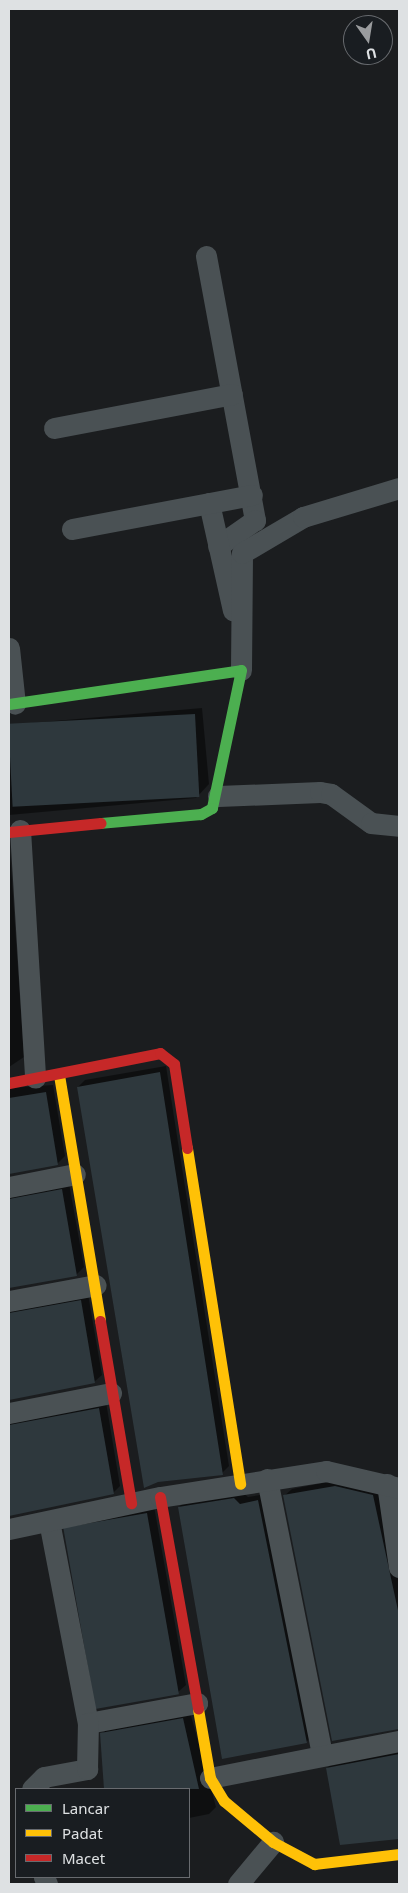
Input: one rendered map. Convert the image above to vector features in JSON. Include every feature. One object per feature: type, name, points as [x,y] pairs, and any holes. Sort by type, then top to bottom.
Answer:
[{"type":"street","points":[[206,256],[252,495],[255,520],[218,546]]},
{"type":"street","points":[[54,428],[232,394]]},
{"type":"street","points":[[35,1078],[15,831],[201,814],[212,808],[218,796],[241,670],[238,624],[242,554],[304,517],[399,488]]},
{"type":"street","points":[[72,530],[252,495]]},
{"type":"street","points":[[209,503],[238,624]]},
{"type":"street","points":[[9,648],[12,704],[241,670]]},
{"type":"street","points":[[218,796],[320,792],[331,794],[371,823],[399,826]]},
{"type":"street","points":[[9,1083],[59,1075],[160,1053],[174,1064],[240,1484]]},
{"type":"street","points":[[59,1075],[96,1285],[131,1503]]},
{"type":"street","points":[[9,1186],[75,1174]]},
{"type":"street","points":[[9,1301],[96,1285]]},
{"type":"street","points":[[9,1413],[112,1393]]},
{"type":"street","points":[[9,1528],[160,1497],[267,1478],[326,1471],[393,1486],[399,1567]]},
{"type":"street","points":[[267,1478],[322,1754]]},
{"type":"street","points":[[160,1497],[210,1778],[224,1801],[273,1842],[325,1866],[399,1854]]},
{"type":"street","points":[[33,1788],[44,1777],[87,1769],[88,1723],[49,1521]]},
{"type":"street","points":[[88,1723],[197,1703]]},
{"type":"street","points":[[210,1778],[322,1754],[399,1742]]},
{"type":"street","points":[[238,1884],[273,1842]]},
{"type":"building","points":[[195,714],[199,797],[13,807],[9,724]]},
{"type":"building","points":[[160,1072],[223,1475],[158,1482],[144,1488],[77,1087]]},
{"type":"building","points":[[46,1092],[58,1165],[9,1174],[9,1098]]},
{"type":"building","points":[[62,1189],[77,1276],[9,1288],[9,1199]]},
{"type":"building","points":[[81,1300],[95,1383],[9,1400],[9,1313]]},
{"type":"building","points":[[99,1408],[114,1494],[9,1516],[9,1425]]},
{"type":"building","points":[[335,1486],[373,1495],[399,1615],[399,1729],[332,1741],[283,1495]]},
{"type":"building","points":[[234,1498],[240,1504],[258,1500],[307,1743],[222,1759],[178,1507]]},
{"type":"building","points":[[147,1513],[179,1694],[95,1709],[63,1528]]},
{"type":"building","points":[[183,1718],[199,1789],[104,1788],[100,1733]]},
{"type":"building","points":[[399,1754],[399,1839],[340,1845],[326,1768]]},
{"type":"traffic: fast","points":[[9,704],[241,670],[212,808],[201,814],[101,823]]},
{"type":"traffic: slow","points":[[59,1075],[100,1321]]},
{"type":"traffic: slow","points":[[187,1148],[240,1484]]},
{"type":"traffic: slow","points":[[198,1709],[210,1778],[224,1801],[273,1842],[314,1864],[399,1854]]},
{"type":"traffic: jam","points":[[9,832],[101,823]]},
{"type":"traffic: jam","points":[[9,1083],[160,1053],[174,1064],[187,1148]]},
{"type":"traffic: jam","points":[[100,1321],[131,1503]]},
{"type":"traffic: jam","points":[[160,1497],[198,1709]]}]
